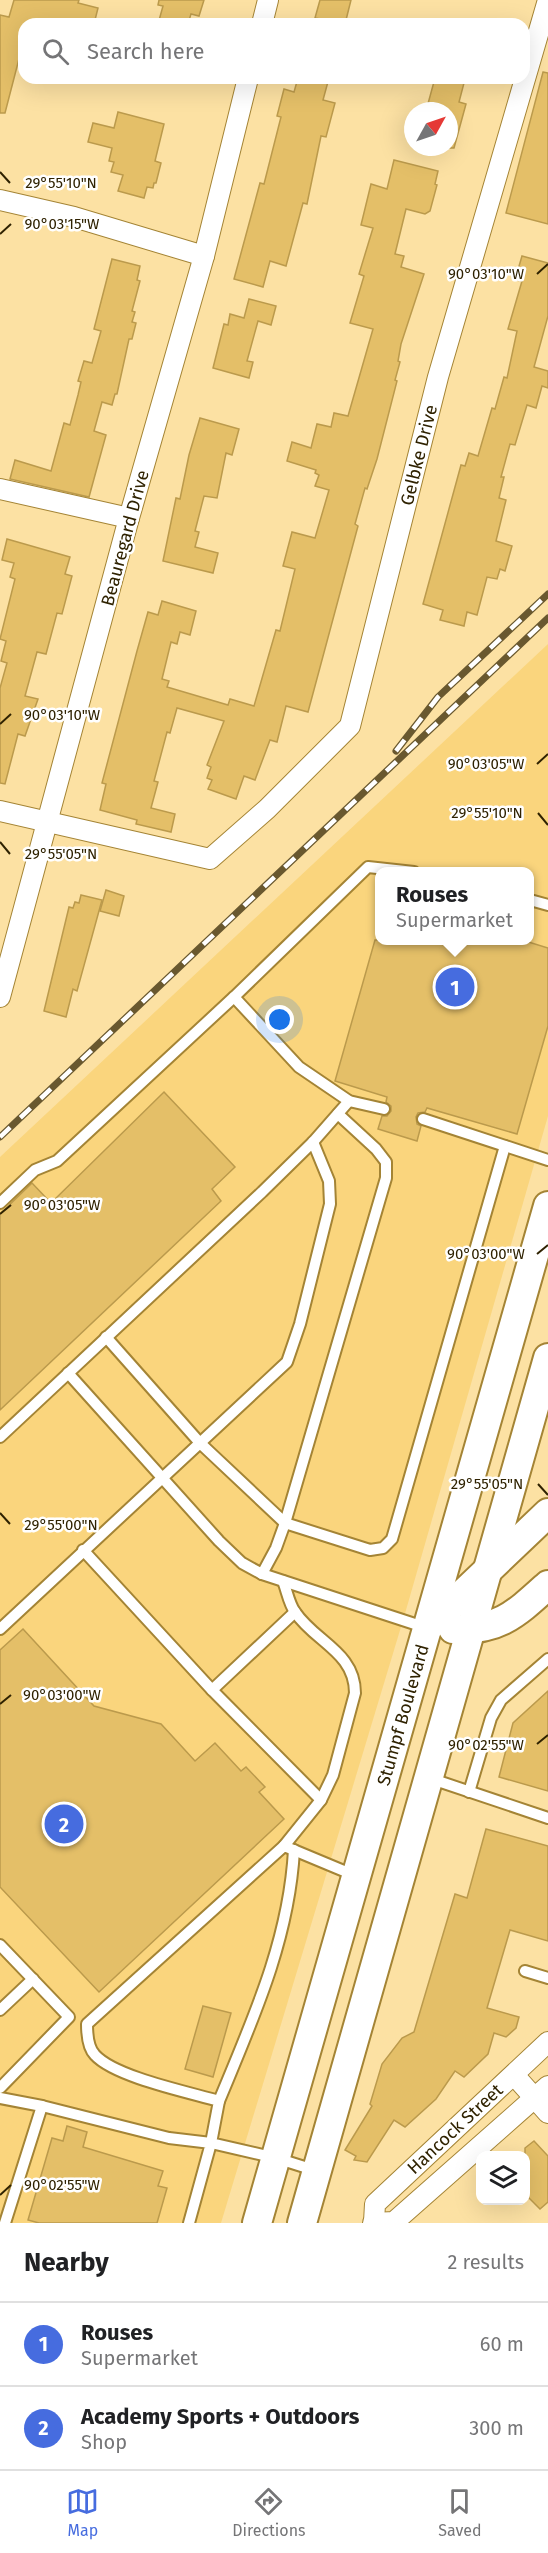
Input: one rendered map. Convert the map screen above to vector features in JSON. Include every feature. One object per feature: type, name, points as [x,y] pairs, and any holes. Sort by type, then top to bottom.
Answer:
[{"type":"main road","name":"Stumpf Boulevard","points":[[257,2223],[548,1206]]},
{"type":"main road","points":[[302,2223],[547,1364]]},
{"type":"main road","points":[[428,1628],[548,1513]]},
{"type":"main road","points":[[428,1628],[470,1629],[491,1625],[516,1614],[548,1585]]},
{"type":"street","points":[[264,18],[268,0]]},
{"type":"street","name":"Gelbke Drive","points":[[530,62],[548,0]]},
{"type":"street","name":"Beauregard Drive","points":[[0,997],[49,823],[129,518],[204,256],[247,84]]},
{"type":"street","name":"Gelbke Drive","points":[[49,823],[210,859],[267,809],[350,726],[438,377],[523,84]]},
{"type":"street","points":[[0,200],[74,217],[204,256]]},
{"type":"street","points":[[0,489],[129,518]]},
{"type":"street","points":[[0,811],[49,823]]},
{"type":"street","name":"Hancock Street","points":[[541,2092],[394,2222],[374,2222],[375,2204],[548,2042]]},
{"type":"street","points":[[514,2075],[541,2092],[548,2113]]},
{"type":"lane","points":[[0,1203],[35,1170],[57,1161],[234,997],[368,867],[375,868]]},
{"type":"lane","points":[[234,997],[299,1067],[349,1101],[384,1109]]},
{"type":"lane","points":[[0,1437],[313,1142],[349,1101]]},
{"type":"lane","points":[[262,1574],[276,1548],[285,1523],[386,1178],[386,1162],[376,1149],[338,1114]]},
{"type":"lane","points":[[423,1119],[548,1160]]},
{"type":"lane","points":[[0,1629],[287,1362],[300,1324],[330,1204],[329,1181],[313,1142]]},
{"type":"lane","points":[[106,1337],[200,1443],[285,1523],[370,1550],[383,1548],[392,1539],[505,1146]]},
{"type":"lane","points":[[68,1374],[219,1541],[242,1563],[262,1574],[428,1628]]},
{"type":"lane","points":[[84,1550],[212,1690],[321,1800]]},
{"type":"lane","points":[[87,2024],[289,1848],[321,1800],[333,1775],[355,1693],[355,1679],[347,1664],[295,1612],[283,1581]]},
{"type":"lane","points":[[212,1690],[295,1612]]},
{"type":"lane","points":[[470,1792],[491,1718],[501,1700],[548,1659]]},
{"type":"lane","points":[[428,1778],[548,1818]]},
{"type":"lane","points":[[289,1848],[356,1876]]},
{"type":"lane","points":[[189,2223],[211,2143],[219,2101],[267,1983],[285,1919],[289,1848]]},
{"type":"lane","points":[[0,1945],[69,2017],[87,2024]]},
{"type":"lane","points":[[525,1971],[548,1978]]},
{"type":"lane","points":[[0,2010],[33,1979]]},
{"type":"lane","points":[[0,2088],[69,2017]]},
{"type":"lane","points":[[87,2024],[93,2055],[117,2071],[219,2101]]},
{"type":"lane","points":[[0,2098],[42,2106],[169,2138],[211,2143],[276,2158],[316,2171]]},
{"type":"lane","points":[[5,2223],[42,2106]]},
{"type":"shaded area","points":[[548,644],[548,1116],[404,1617],[221,2223],[0,2223],[0,1157]]},
{"type":"building","points":[[14,0],[79,0],[78,3],[98,8],[96,18],[18,18],[18,63],[5,113],[0,113],[0,15],[9,17]]},
{"type":"building","points":[[159,0],[204,0],[199,16],[191,14],[190,18],[160,18],[163,6],[158,5]]},
{"type":"building","points":[[320,0],[351,0],[346,18],[315,18]]},
{"type":"building","points":[[543,72],[548,73],[548,224],[506,213]]},
{"type":"building","points":[[296,84],[327,84],[323,100],[335,103],[326,137],[321,136],[307,204],[303,203],[286,266],[270,261],[263,287],[234,279],[260,183],[264,184],[281,117],[277,116],[284,89],[294,92]]},
{"type":"building","points":[[433,84],[464,84],[459,102],[466,104],[458,133],[458,102],[428,102]]},
{"type":"building","points":[[118,112],[164,124],[155,161],[161,163],[156,183],[153,188],[147,187],[144,198],[118,191],[123,175],[111,172],[114,162],[109,161],[112,148],[88,142],[93,123],[114,128]]},
{"type":"building","points":[[394,160],[438,171],[430,211],[425,214],[406,209],[395,254],[404,256],[401,267],[424,274],[401,344],[398,361],[400,362],[395,380],[397,381],[377,459],[367,489],[365,488],[355,524],[358,526],[308,712],[286,706],[277,742],[270,740],[255,780],[244,776],[236,799],[208,789],[212,780],[207,778],[211,767],[207,765],[224,721],[177,708],[170,733],[167,732],[154,781],[158,782],[151,808],[175,814],[171,832],[136,824],[137,820],[100,810],[106,784],[102,783],[148,612],[158,615],[162,601],[196,611],[190,635],[180,632],[177,644],[171,642],[162,679],[169,681],[167,687],[228,705],[230,699],[254,706],[276,630],[280,631],[295,569],[283,566],[292,532],[315,538],[329,490],[315,486],[319,475],[315,473],[316,470],[287,461],[292,442],[311,448],[317,424],[331,427],[334,413],[348,416],[373,329],[350,323],[364,276],[359,274],[373,228],[361,225],[371,184],[387,189]]},
{"type":"building","points":[[522,256],[548,263],[548,316],[534,367],[548,371],[548,388],[542,386],[536,408],[527,405],[515,445],[510,444],[501,477],[504,477],[499,498],[506,500],[496,541],[512,546],[505,571],[500,569],[497,579],[487,577],[477,615],[467,612],[464,626],[440,620],[443,610],[423,604],[461,465],[465,466],[469,453],[478,456],[492,408],[495,409],[504,377],[507,378],[517,331],[508,329],[522,281],[515,280]]},
{"type":"building","points":[[112,259],[140,266],[137,280],[140,281],[132,311],[135,312],[132,322],[136,323],[132,339],[129,339],[117,394],[115,394],[112,405],[102,402],[94,431],[106,435],[89,497],[10,479],[15,460],[51,471],[64,423],[70,425],[84,361],[92,363],[101,331],[94,329]]},
{"type":"building","points":[[249,299],[276,306],[271,325],[258,321],[247,361],[253,362],[249,378],[213,368],[224,324],[228,325],[230,314],[244,318]]},
{"type":"building","points":[[200,418],[239,429],[232,455],[226,453],[217,498],[204,496],[195,531],[199,532],[195,547],[218,553],[213,573],[163,561],[176,498],[180,499],[189,455]]},
{"type":"building","points":[[7,539],[70,557],[65,574],[72,576],[62,614],[57,613],[46,654],[37,652],[25,696],[38,699],[25,736],[18,734],[5,784],[0,783],[0,688],[7,663],[1,661],[6,641],[0,639],[15,579],[10,577],[14,563],[2,560]]},
{"type":"building","points":[[106,890],[124,896],[119,916],[100,911]]},
{"type":"building","points":[[81,895],[102,900],[77,991],[73,989],[66,1017],[44,1011],[69,907],[73,908],[75,902],[79,903]]},
{"type":"building","points":[[375,940],[375,945],[534,944],[548,948],[548,1026],[517,1134],[427,1108],[425,1112],[418,1113],[416,1117],[417,1124],[421,1126],[417,1141],[378,1129],[382,1116],[387,1116],[391,1111],[391,1106],[386,1102],[387,1097],[335,1081]]},
{"type":"building","points":[[164,1092],[235,1167],[212,1189],[221,1201],[0,1410],[0,1214],[32,1183],[51,1203]]},
{"type":"building","points":[[23,1629],[94,1706],[161,1724],[195,1761],[215,1743],[241,1771],[246,1767],[265,1787],[259,1792],[284,1819],[99,1992],[0,1887],[0,1650]]},
{"type":"building","points":[[548,1691],[548,1791],[499,1777],[513,1723]]},
{"type":"building","points":[[486,1829],[548,1846],[548,1941],[510,1930],[487,2008],[519,2017],[516,2028],[506,2037],[494,2033],[488,2054],[464,2077],[455,2071],[436,2099],[405,2127],[394,2120],[367,2162],[354,2160],[356,2156],[345,2150],[372,2106],[370,2104],[382,2064],[402,2038],[414,2032],[455,1894],[467,1898]]},
{"type":"building","points":[[203,2006],[231,2013],[213,2077],[185,2069]]},
{"type":"building","points":[[67,2126],[87,2132],[83,2147],[163,2171],[158,2186],[167,2188],[157,2223],[39,2223],[28,2220],[52,2138],[63,2141]]},
{"type":"building","points":[[534,2141],[548,2156],[548,2202],[540,2209],[530,2199],[530,2151],[525,2151],[525,2148]]},
{"type":"railway","points":[[396,751],[438,697],[548,594]]},
{"type":"railway","points":[[0,1137],[548,618]]},
{"type":"place","name":"Rouses","points":[[455,987]]},
{"type":"place","name":"Academy Sports + Outdoors","points":[[64,1824]]}]
